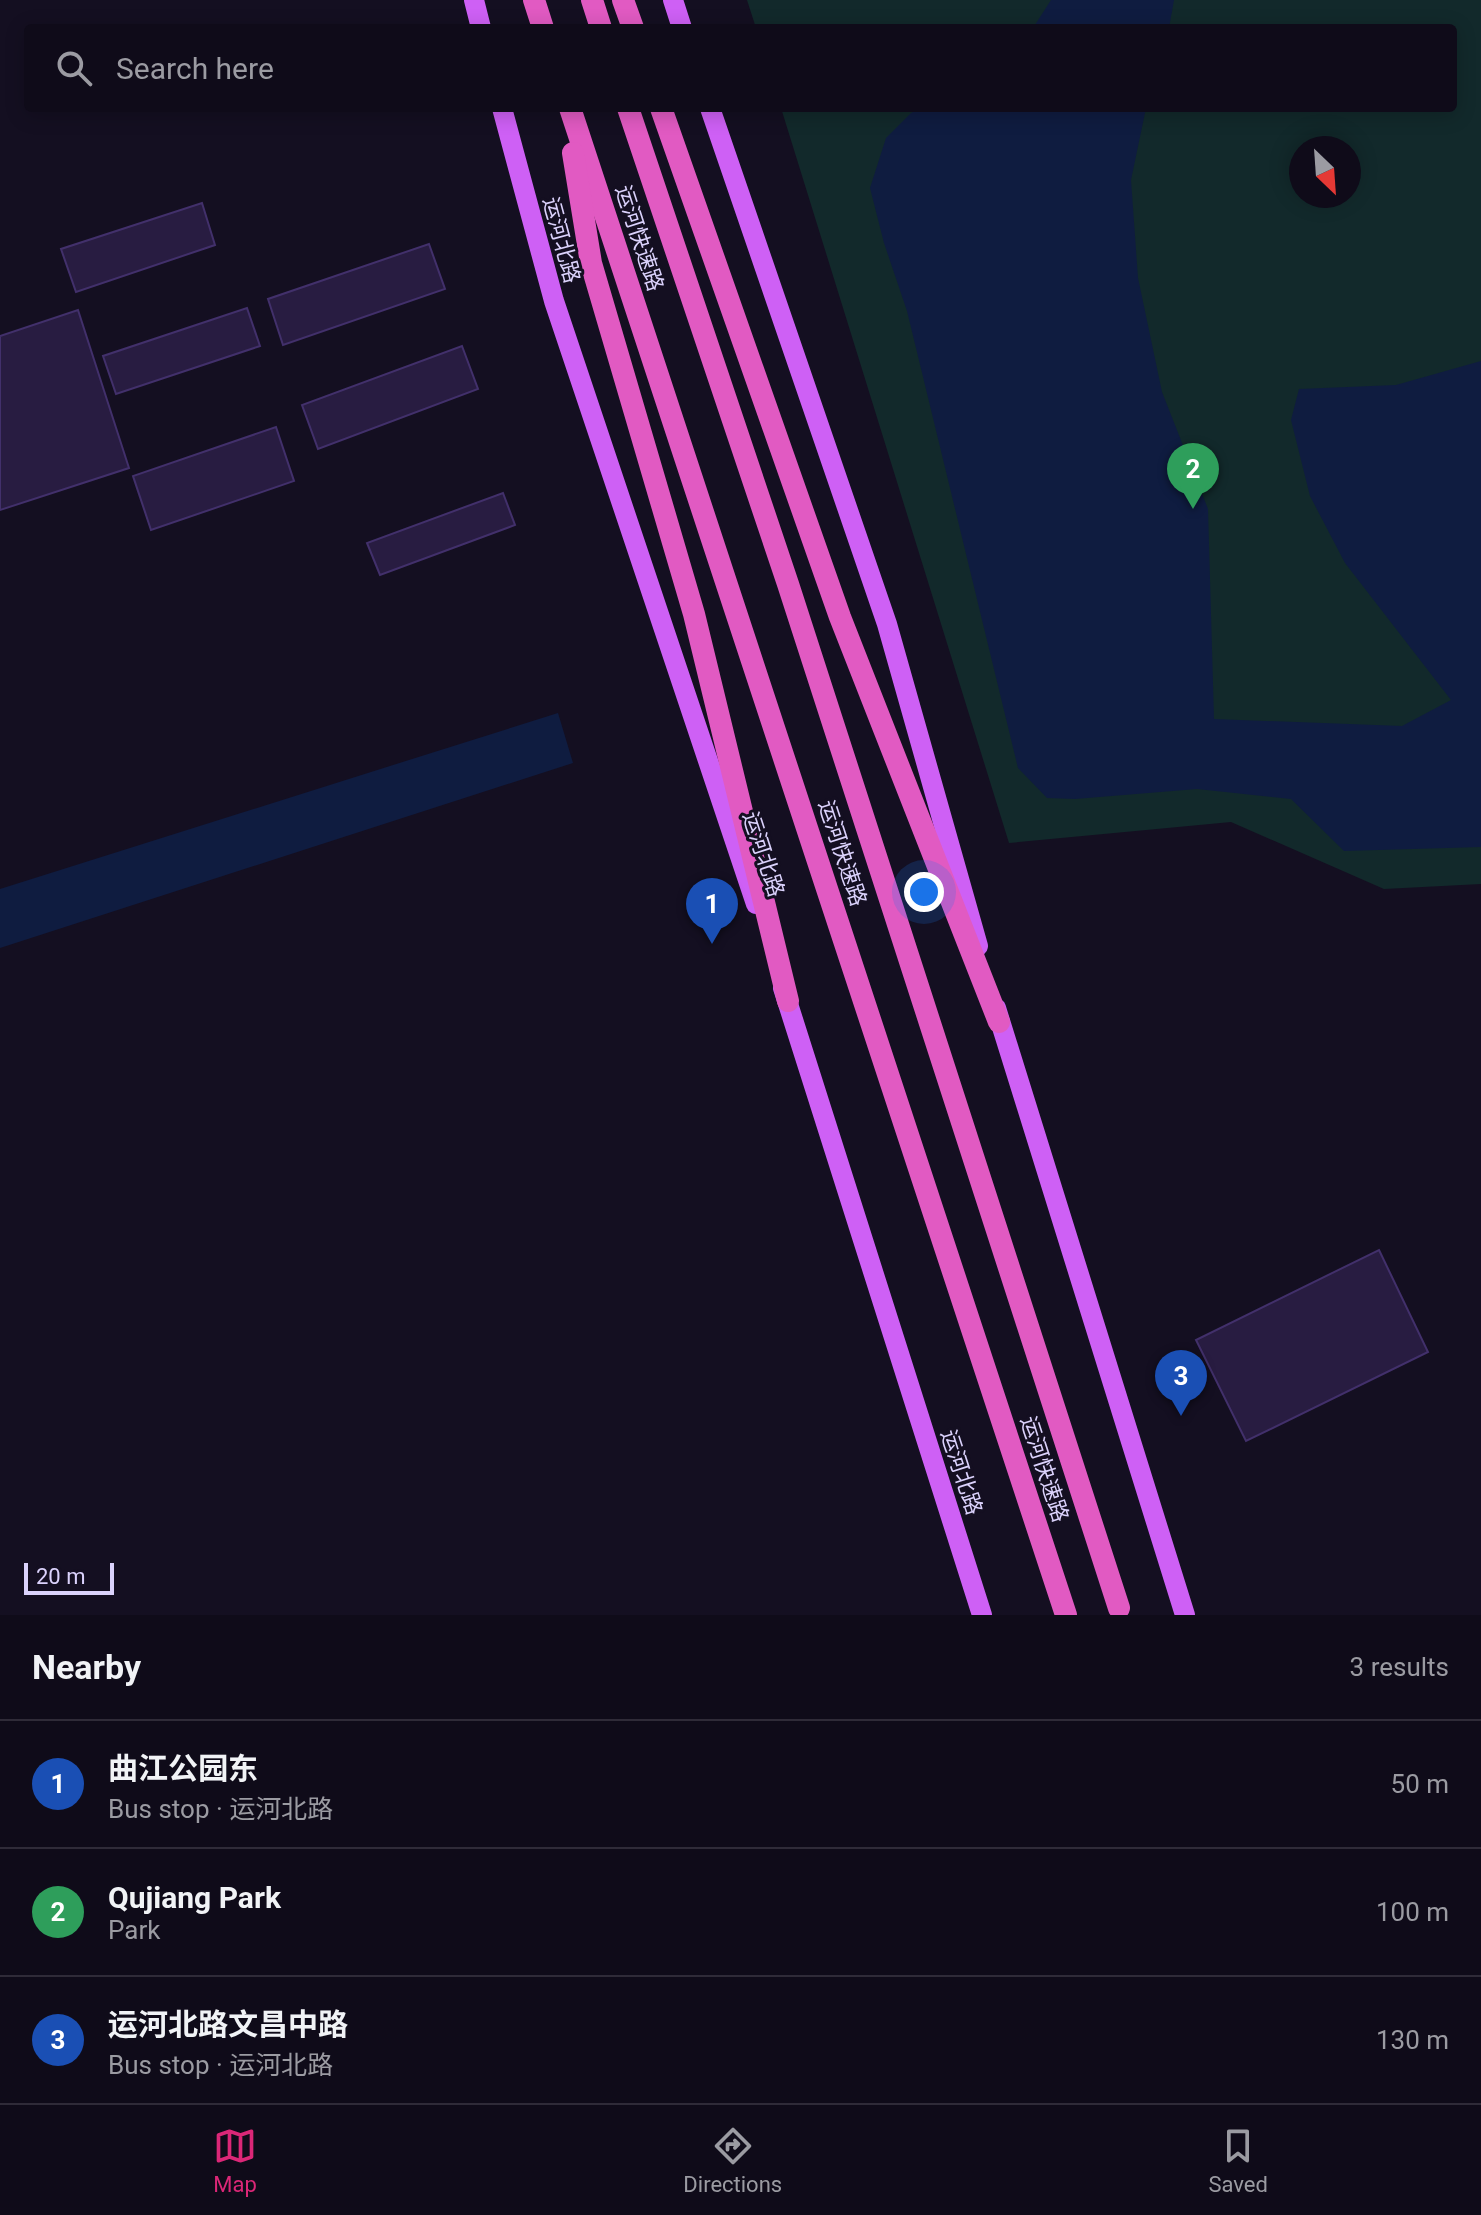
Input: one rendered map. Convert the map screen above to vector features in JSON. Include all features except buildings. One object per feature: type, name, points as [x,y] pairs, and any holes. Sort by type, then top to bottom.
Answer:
[{"type":"highway","points":[[534,0],[542,24]]},
{"type":"highway","points":[[592,0],[600,24]]},
{"type":"highway","points":[[623,0],[632,24]]},
{"type":"highway","points":[[568,112],[591,263],[694,614],[788,1001]]},
{"type":"highway","name":"运河快速路","points":[[568,112],[1066,1615]]},
{"type":"highway","name":"运河快速路","points":[[629,112],[788,584],[1119,1608]]},
{"type":"highway","points":[[662,112],[840,617],[999,1022]]},
{"type":"main road","points":[[474,0],[480,24]]},
{"type":"main road","points":[[673,0],[681,24]]},
{"type":"main road","name":"运河北路","points":[[503,112],[554,301],[788,1001],[982,1615]]},
{"type":"main road","points":[[711,112],[887,624],[999,1022],[1185,1615]]},
{"type":"green space","points":[[747,0],[1481,0],[1481,884],[1384,889],[1231,822],[1009,843],[782,112],[1457,112],[1457,24],[755,24]]},
{"type":"water","points":[[1051,0],[1174,0],[1170,24],[1036,24]]},
{"type":"water","points":[[1145,112],[1131,180],[1138,278],[1162,392],[1208,509],[1214,719],[1402,726],[1451,700],[1345,563],[1310,496],[1291,420],[1299,389],[1396,385],[1481,361],[1481,847],[1344,851],[1291,799],[1197,789],[1075,799],[1047,798],[1018,768],[907,311],[884,243],[870,188],[886,138],[911,113]]},
{"type":"water","points":[[558,713],[573,763],[0,948],[0,889]]},
{"type":"place","name":"Qujiang Park","points":[[1193,509]]},
{"type":"place","name":"曲江公园东","points":[[712,944]]},
{"type":"place","name":"运河北路文昌中路","points":[[1181,1416]]}]
